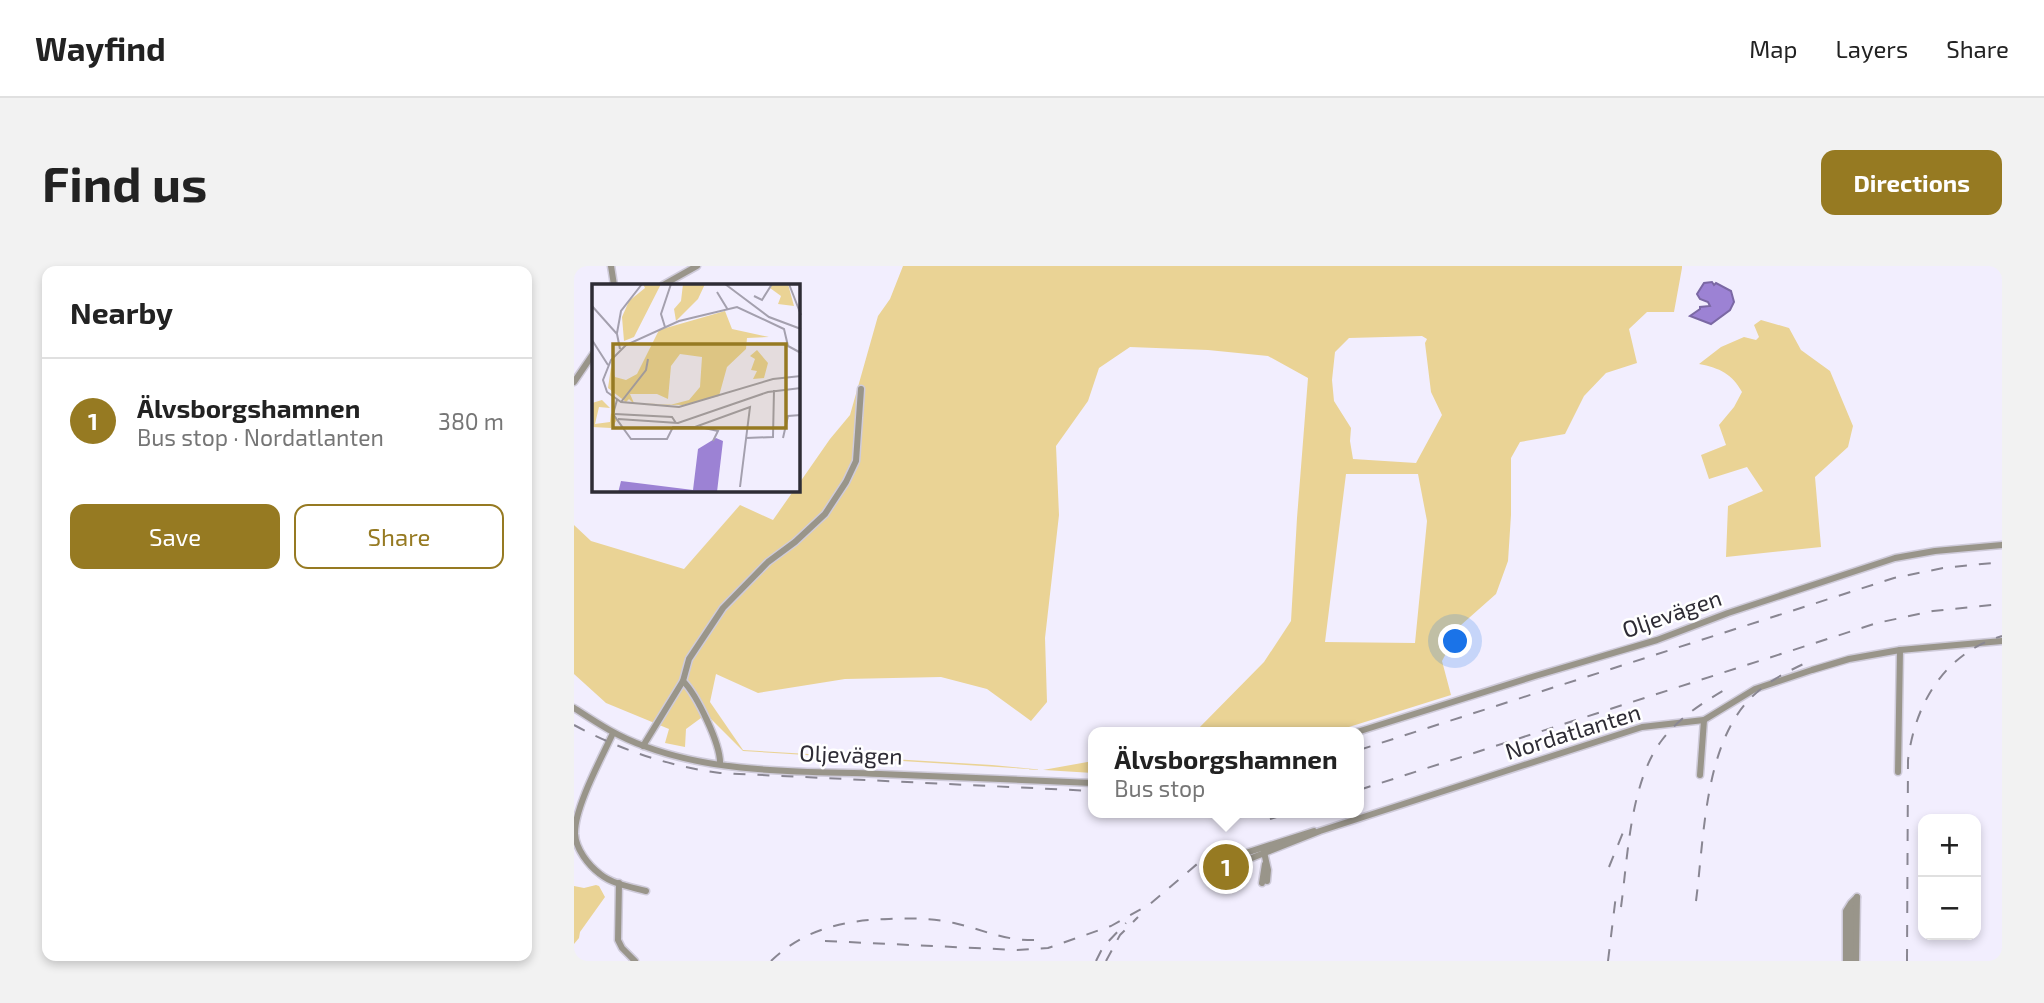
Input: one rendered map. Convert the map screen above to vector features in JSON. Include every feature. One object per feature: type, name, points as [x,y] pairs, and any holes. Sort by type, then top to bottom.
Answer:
[{"type":"street","points":[[611,266],[614,284]]},
{"type":"street","points":[[665,284],[697,266]]},
{"type":"street","points":[[574,382],[592,355]]},
{"type":"street","points":[[643,746],[683,681],[689,659],[723,608],[768,562],[825,514],[846,482],[856,461],[861,389]]},
{"type":"street","name":"Oljevägen","points":[[1364,730],[1657,640],[1728,613],[1895,558],[1935,551],[2002,545]]},
{"type":"street","name":"Nordatlanten","points":[[1364,817],[1642,727],[1704,720],[1749,692],[1849,659],[1900,650],[2002,641]]},
{"type":"street","points":[[1898,772],[1900,650]]},
{"type":"street","points":[[683,681],[704,715],[720,756],[720,764]]},
{"type":"street","name":"Oljevägen","points":[[574,708],[613,733],[643,746],[700,762],[769,769],[1088,783]]},
{"type":"street","points":[[1700,775],[1704,720]]},
{"type":"street","points":[[613,733],[576,816],[575,835],[583,856],[600,875],[646,891]]},
{"type":"street","name":"Nordatlanten","points":[[1236,860],[1360,818]]},
{"type":"street","points":[[1263,850],[1266,863],[1265,882]]},
{"type":"street","points":[[619,883],[618,940],[635,961]]},
{"type":"street","points":[[1846,961],[1846,911],[1851,903],[1854,961]]},
{"type":"shaded area","points":[[903,266],[1682,266],[1674,312],[1647,312],[1629,329],[1637,363],[1606,373],[1584,396],[1565,434],[1520,442],[1511,458],[1508,561],[1496,594],[1461,625],[1442,661],[1451,695],[1349,727],[1200,727],[1264,662],[1291,621],[1308,378],[1268,356],[1130,347],[1099,368],[1088,401],[1056,446],[1059,515],[1045,638],[1047,702],[1031,721],[987,689],[941,677],[845,679],[758,693],[716,674],[710,702],[743,750],[1039,770],[743,751],[708,716],[686,729],[685,747],[665,743],[669,729],[606,703],[574,674],[574,525],[591,541],[684,569],[740,505],[773,520],[793,492],[800,492],[800,482],[850,415],[878,316],[890,299]],"holes":[[[1422,336],[1427,339],[1425,343],[1431,392],[1442,415],[1416,463],[1353,459],[1351,428],[1334,401],[1332,380],[1335,352],[1349,338]],[[1346,474],[1418,474],[1427,521],[1415,643],[1325,642]]]},
{"type":"shaded area","points":[[1712,282],[1731,291],[1734,302],[1730,310],[1711,324],[1690,316],[1700,307],[1710,306],[1697,294],[1704,283]]},
{"type":"shaded area","points":[[1761,320],[1789,328],[1801,350],[1830,371],[1853,426],[1848,447],[1815,477],[1821,547],[1726,557],[1728,506],[1763,491],[1747,467],[1709,479],[1701,455],[1726,445],[1719,425],[1742,392],[1725,373],[1699,364],[1721,347],[1744,337],[1756,340],[1759,337],[1754,325]]},
{"type":"shaded area","points":[[1088,762],[1088,773],[1044,770]]},
{"type":"shaded area","points":[[596,885],[605,897],[574,944],[574,886],[584,888]]},
{"type":"railway","points":[[1364,748],[1894,578],[1943,568],[2002,562]]},
{"type":"railway","points":[[1364,788],[1877,623],[1933,611],[2002,604]]},
{"type":"railway","points":[[1907,961],[1908,760],[1912,739],[1926,700],[1949,668],[1982,644],[2002,636]]},
{"type":"railway","points":[[1696,901],[1708,797],[1722,745],[1747,702],[1768,684],[1810,661]]},
{"type":"railway","points":[[1621,907],[1632,820],[1651,757],[1662,740],[1683,718],[1726,689]]},
{"type":"railway","points":[[574,725],[645,756],[720,773],[1088,791]]},
{"type":"railway","points":[[1609,867],[1626,825]]},
{"type":"railway","points":[[825,941],[1017,950],[1048,948],[1111,926],[1150,904],[1203,859]]},
{"type":"railway","points":[[1608,961],[1616,895]]},
{"type":"railway","points":[[1106,961],[1120,935],[1138,917]]},
{"type":"railway","points":[[771,961],[811,934],[857,921],[938,920],[1004,937],[1037,940]]},
{"type":"railway","points":[[1096,961],[1103,947],[1126,923]]},
{"type":"place","name":"Älvsborgshamnen","points":[[1226,867]]}]
